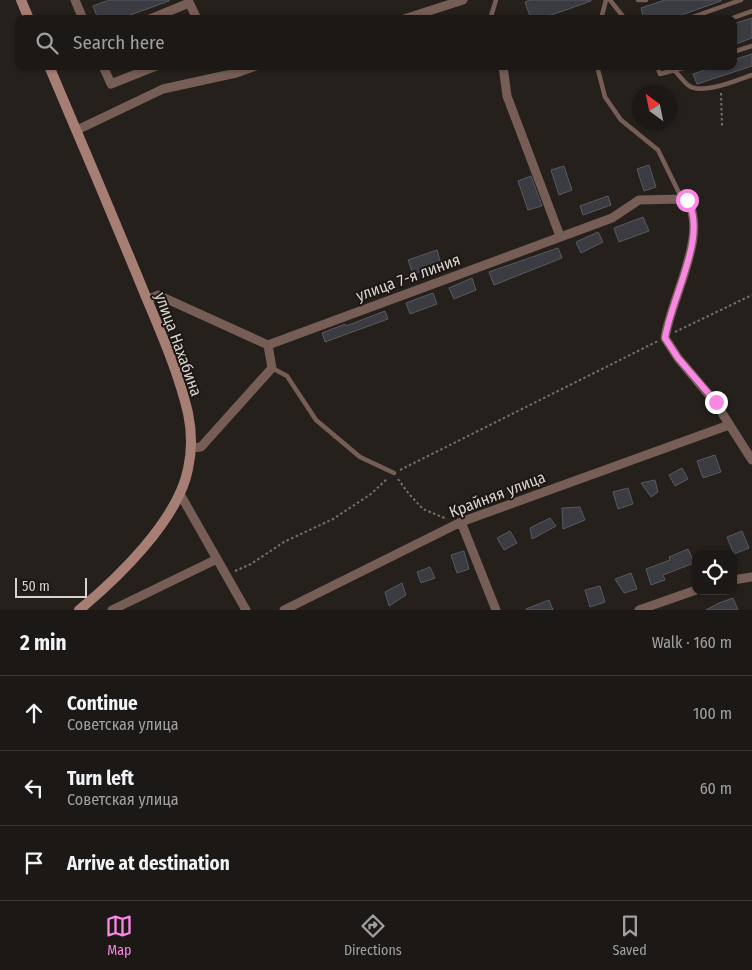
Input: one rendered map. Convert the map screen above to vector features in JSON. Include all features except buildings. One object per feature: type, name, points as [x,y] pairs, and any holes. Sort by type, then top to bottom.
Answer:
[{"type":"main road","points":[[21,0],[27,15]]},
{"type":"main road","name":"улица Нахабина","points":[[52,70],[147,300],[179,383],[188,414],[191,448],[188,471],[180,494],[167,518],[124,568],[79,610]]},
{"type":"street","points":[[81,15],[76,2],[86,0]]},
{"type":"street","points":[[416,15],[463,0]]},
{"type":"street","points":[[159,15],[189,1],[195,15]]},
{"type":"street","points":[[105,70],[111,84],[146,70]]},
{"type":"street","points":[[77,130],[163,89],[243,70]]},
{"type":"street","points":[[503,70],[506,96],[560,236]]},
{"type":"street","points":[[682,198],[687,200],[692,208],[695,221],[695,237],[668,321],[665,338],[678,358],[716,402],[752,460]]},
{"type":"street","name":"улица 7-я линия","points":[[268,345],[612,218],[638,200],[682,198]]},
{"type":"street","points":[[147,300],[158,294],[268,345],[272,368],[201,446],[191,448]]},
{"type":"street","name":"Крайняя улица","points":[[284,610],[462,522],[729,425]]},
{"type":"street","points":[[180,494],[246,610]]},
{"type":"street","points":[[462,522],[496,610]]},
{"type":"street","points":[[112,610],[217,560]]},
{"type":"street","points":[[737,580],[752,578]]},
{"type":"street","points":[[639,610],[692,591]]},
{"type":"lane","points":[[491,15],[496,0]]},
{"type":"lane","points":[[602,15],[608,0],[621,15]]},
{"type":"lane","points":[[638,0],[646,0]]},
{"type":"lane","points":[[698,15],[741,0]]},
{"type":"lane","points":[[737,16],[752,11]]},
{"type":"lane","points":[[737,51],[752,46]]},
{"type":"lane","points":[[598,70],[605,97],[621,120],[658,150],[682,198]]},
{"type":"lane","points":[[658,70],[660,74],[674,70],[689,87],[701,90],[752,75]]},
{"type":"lane","points":[[272,368],[287,376],[316,420],[360,457],[394,473]]},
{"type":"path","points":[[721,85],[722,126]]},
{"type":"path","points":[[226,576],[251,564],[284,542],[332,519],[371,494],[394,473],[752,295]]},
{"type":"path","points":[[394,473],[423,509],[451,521],[462,522]]},
{"type":"route","points":[[687,200],[692,208],[695,221],[695,237],[668,321],[665,338],[678,358],[716,402]]}]
